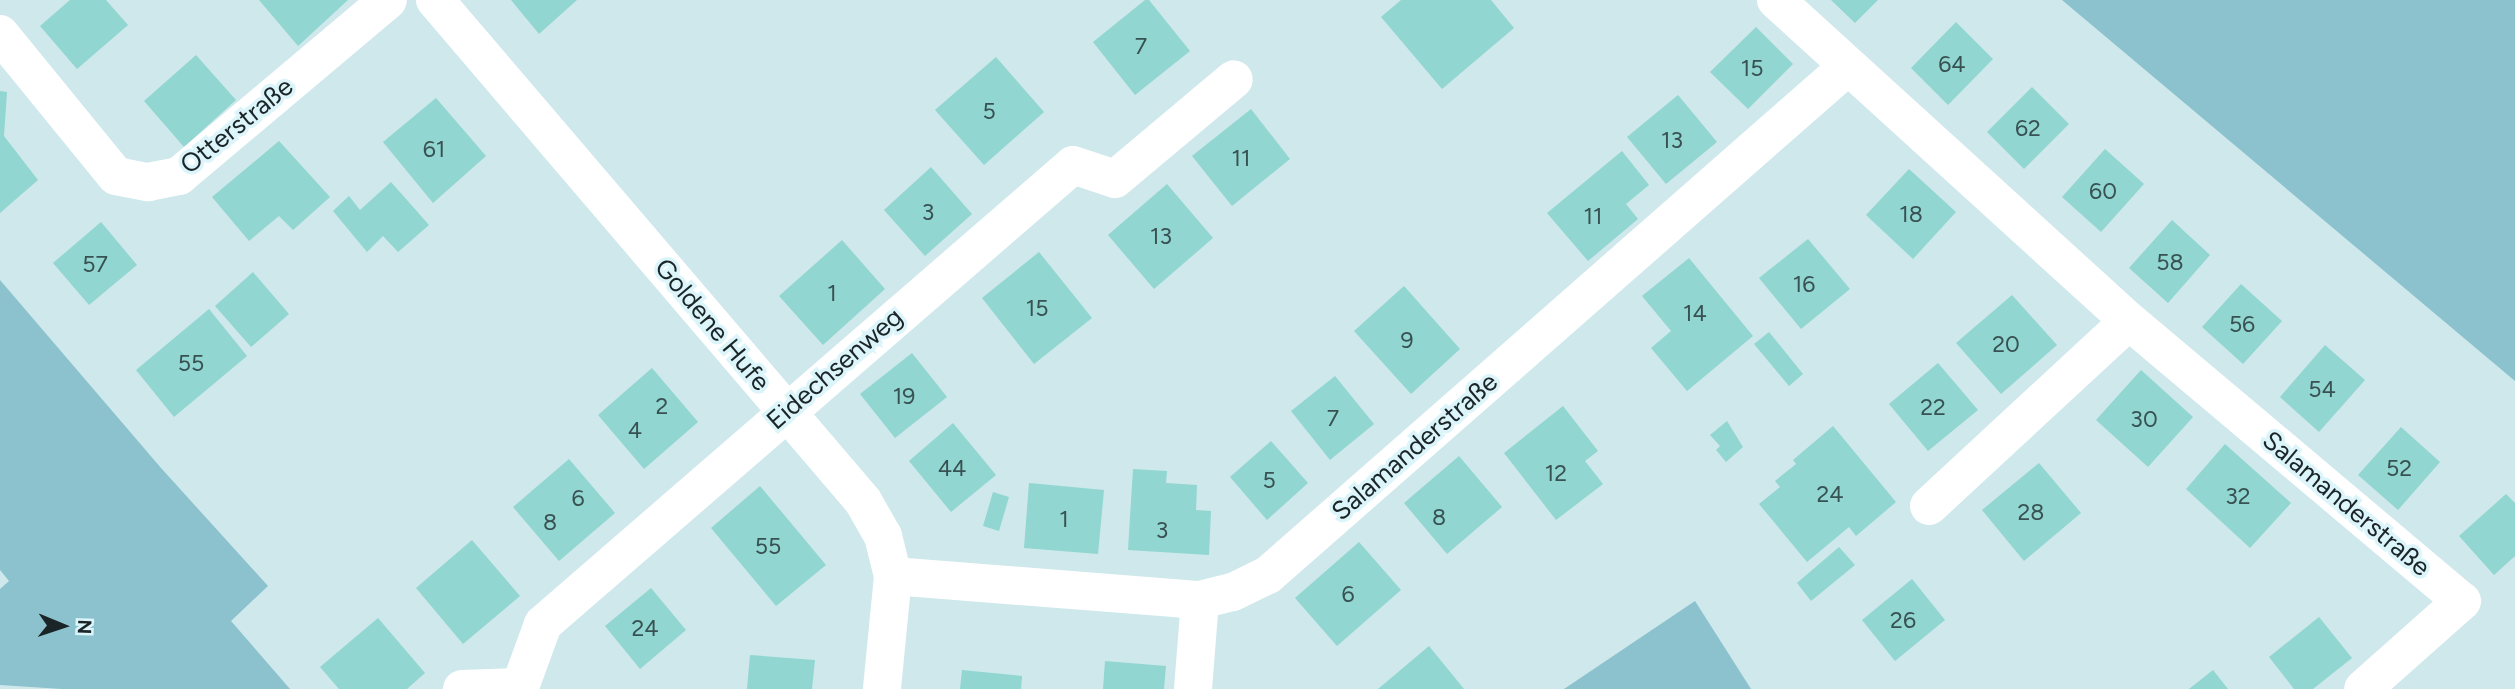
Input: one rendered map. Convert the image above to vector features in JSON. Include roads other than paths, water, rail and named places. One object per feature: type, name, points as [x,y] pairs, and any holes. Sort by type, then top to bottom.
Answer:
[{"type":"street","name":"Otterstraße","points":[[0,34],[117,176],[148,182],[178,176],[388,0]]},
{"type":"street","name":"Goldene Hufe","points":[[435,0],[863,501],[883,536],[893,576],[882,689]]},
{"type":"street","name":"Salamanderstraße","points":[[1776,0],[2129,321],[2462,601],[2363,689]]},
{"type":"street","name":"Salamanderstraße","points":[[893,576],[1200,600],[1233,592],[1268,575],[1847,67]]},
{"type":"street","name":"Eidechsenweg","points":[[462,689],[520,687],[543,624],[1073,165],[1115,179],[1234,79]]},
{"type":"street","points":[[1929,506],[2129,321]]},
{"type":"street","points":[[1194,689],[1200,600]]}]
